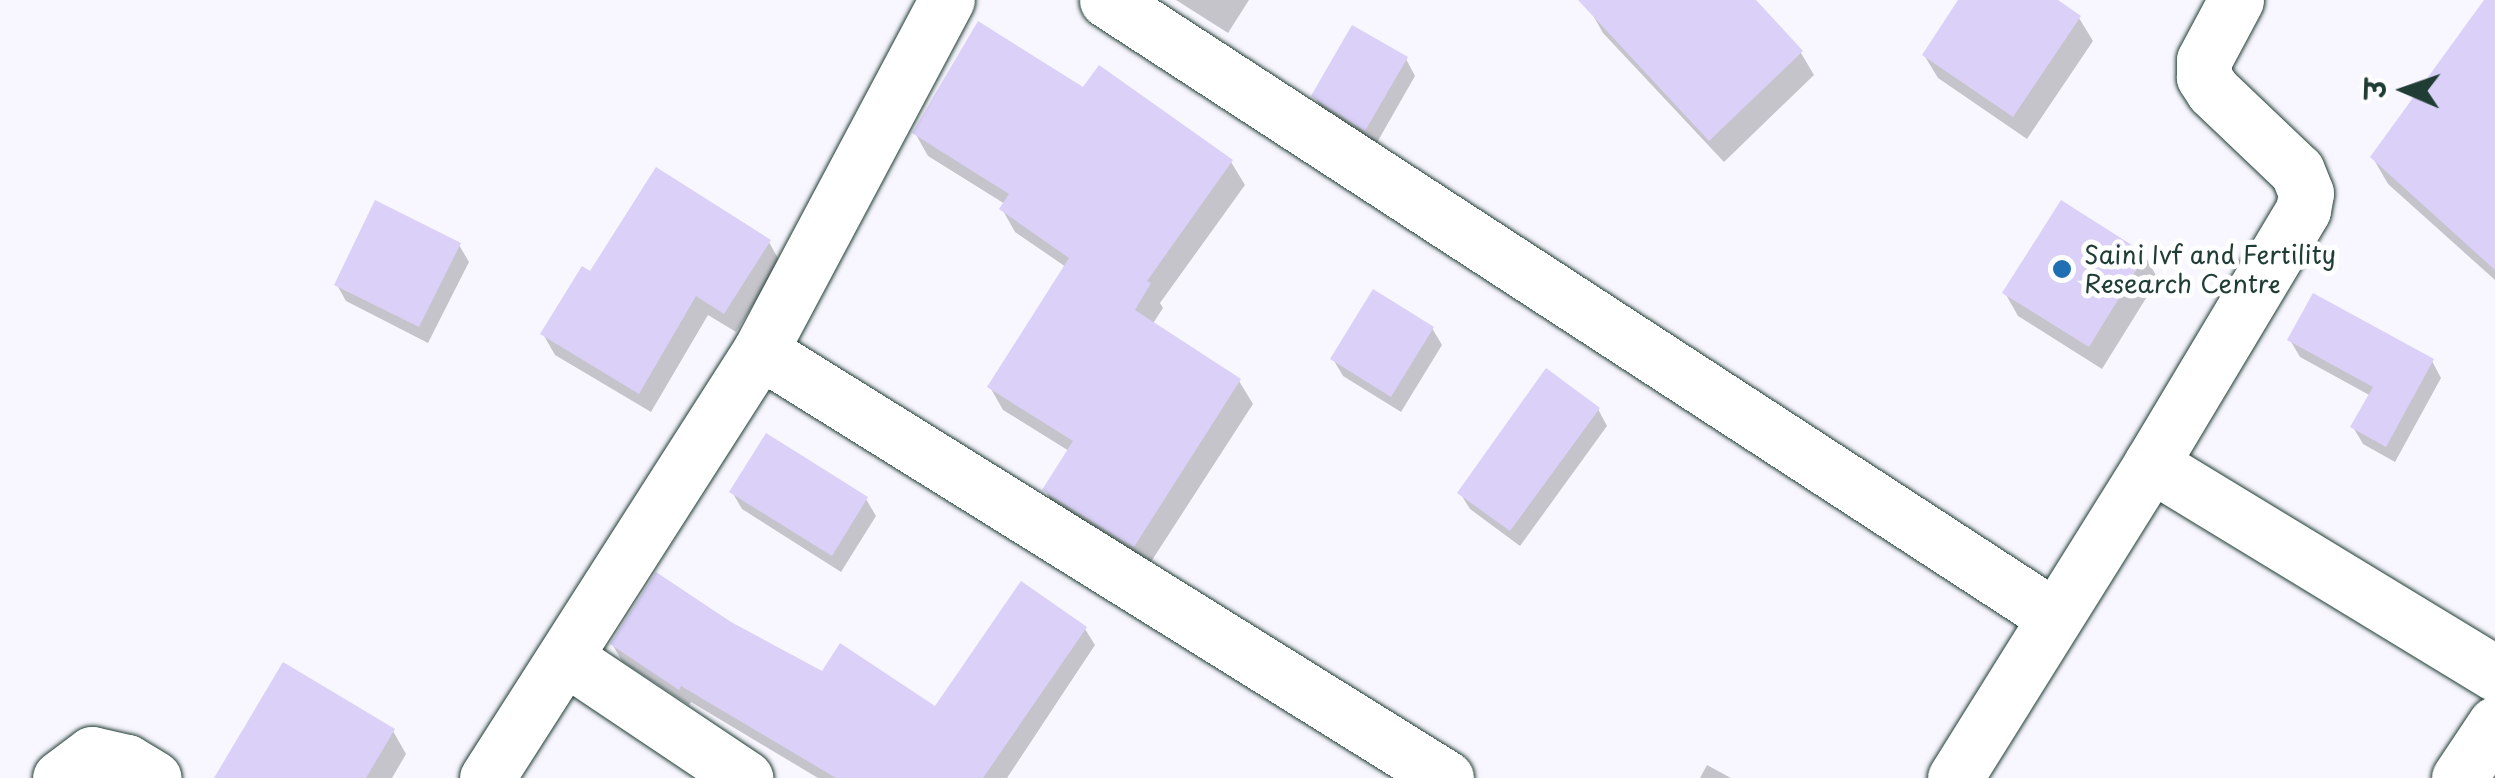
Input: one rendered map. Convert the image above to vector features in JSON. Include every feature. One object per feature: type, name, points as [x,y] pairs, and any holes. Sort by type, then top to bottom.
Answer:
[{"type":"street","points":[[487,778],[760,351],[947,0]]},
{"type":"street","points":[[1107,0],[2056,617]]},
{"type":"street","points":[[1955,778],[2152,464],[2303,210],[2306,193],[2297,171],[2213,91],[2204,76],[2204,60],[2236,0]]},
{"type":"street","points":[[760,351],[1446,778]]},
{"type":"street","points":[[2152,464],[2495,673]]},
{"type":"street","points":[[566,658],[745,778]]},
{"type":"street","points":[[2459,778],[2495,724]]},
{"type":"street","points":[[60,778],[92,754],[127,762],[154,778]]},
{"type":"building","points":[[1578,0],[1756,0],[1803,51],[1709,141]]},
{"type":"building","points":[[1958,0],[2058,0],[2081,16],[2013,117],[1922,55]]},
{"type":"building","points":[[2484,0],[2495,0],[2495,270],[2370,157]]},
{"type":"building","points":[[978,21],[1083,87],[1099,65],[1233,160],[1147,281],[1151,283],[1135,310],[1241,379],[1134,547],[1042,490],[1073,441],[987,387],[1069,258],[999,209],[1009,194],[912,133]]},
{"type":"building","points":[[1352,25],[1408,57],[1365,131],[1311,96]]},
{"type":"building","points":[[656,167],[771,240],[724,314],[696,296],[639,394],[540,334],[582,266],[590,271]]},
{"type":"building","points":[[375,200],[461,243],[419,327],[334,285]]},
{"type":"building","points":[[2061,200],[2146,254],[2089,347],[2002,293]]},
{"type":"building","points":[[1373,289],[1434,327],[1391,397],[1330,359]]},
{"type":"building","points":[[2313,293],[2434,359],[2386,447],[2350,427],[2373,387],[2287,340]]},
{"type":"building","points":[[1546,368],[1600,408],[1510,531],[1457,493]]},
{"type":"building","points":[[766,433],[868,497],[832,556],[729,492]]},
{"type":"building","points":[[656,572],[731,622],[822,671],[840,643],[935,706],[1021,581],[1087,627],[983,778],[836,778],[681,686],[679,690],[610,644]]},
{"type":"building","points":[[283,662],[395,729],[366,778],[214,778]]},
{"type":"place","name":"Saini Ivf and Fertility Research Centre","points":[[2062,269]]}]
